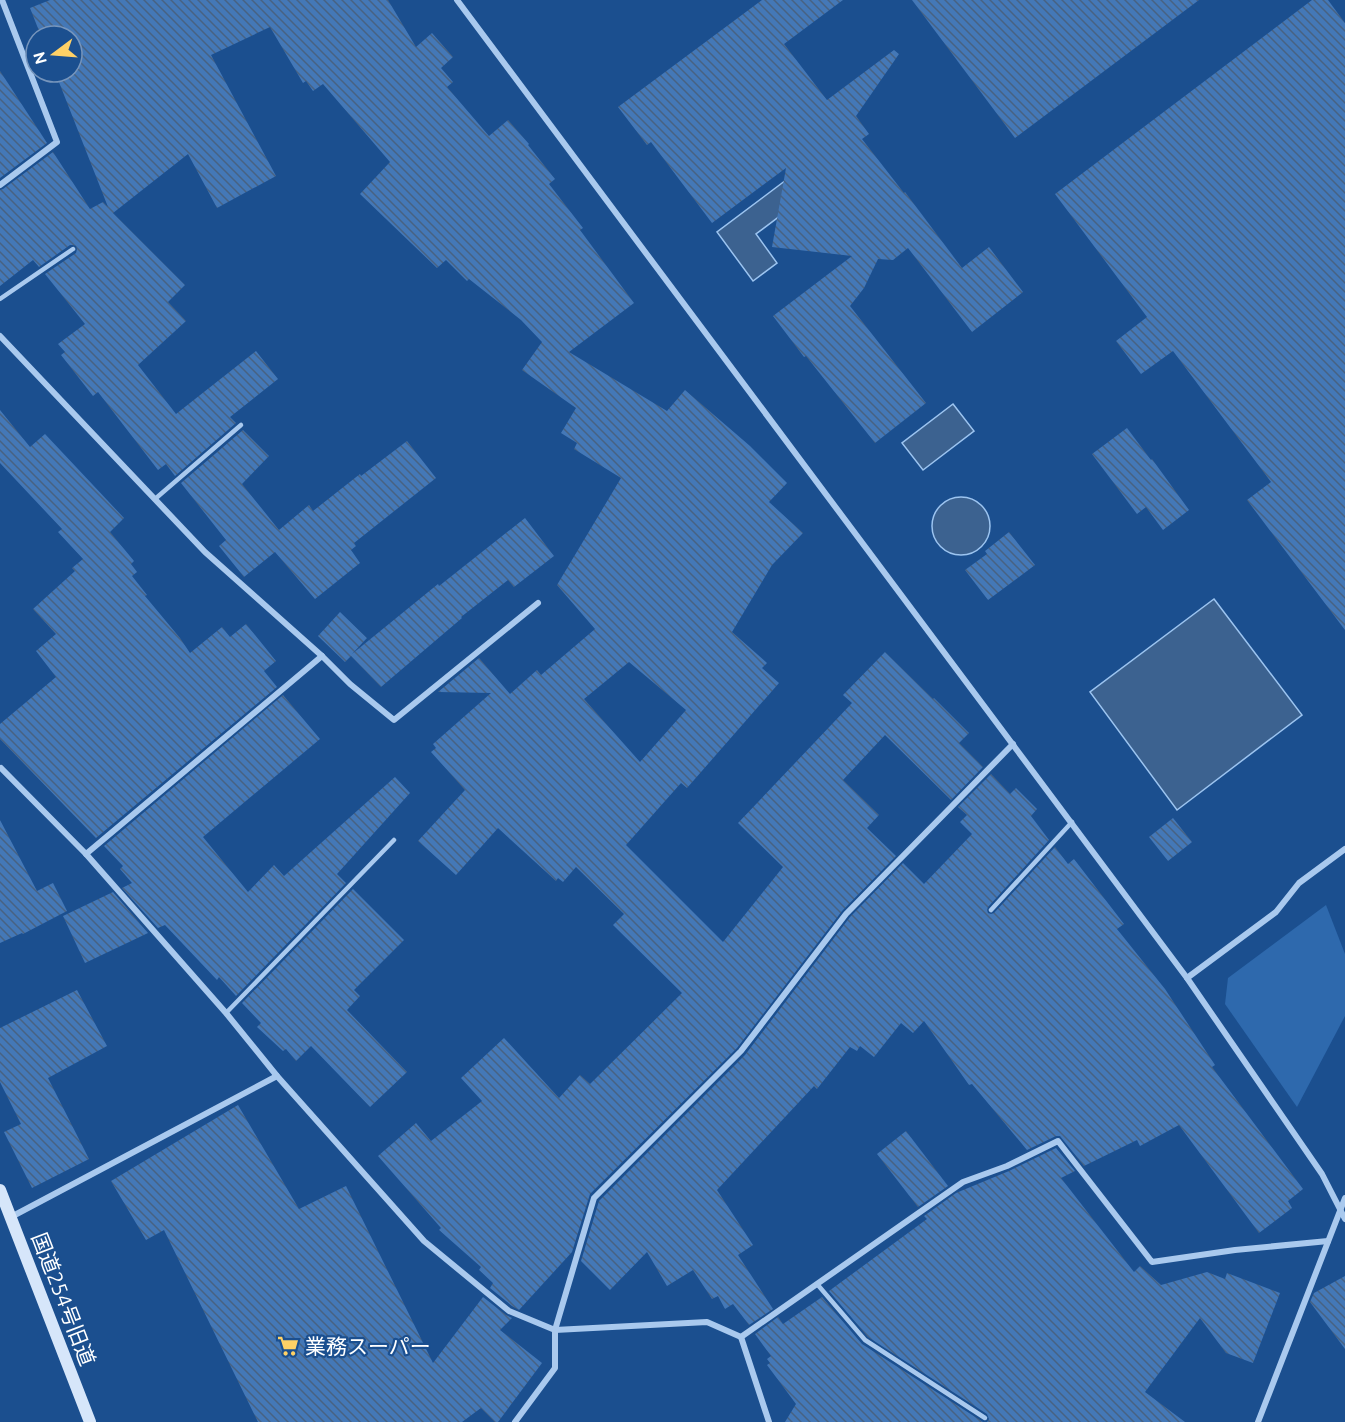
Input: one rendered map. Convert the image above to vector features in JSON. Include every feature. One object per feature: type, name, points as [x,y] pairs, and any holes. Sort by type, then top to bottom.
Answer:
[{"type":"street","points":[[0,185],[57,142],[2,0]]},
{"type":"street","points":[[457,0],[1187,978],[1322,1174],[1345,1220]]},
{"type":"street","points":[[0,336],[205,552],[322,656],[350,684],[394,720],[538,603]]},
{"type":"street","points":[[86,854],[322,656]]},
{"type":"street","points":[[515,1422],[555,1368],[555,1330],[594,1198],[741,1051],[846,914],[1013,744]]},
{"type":"street","points":[[1,768],[86,854],[226,1013],[277,1076],[424,1241],[509,1311],[555,1330],[707,1322],[741,1337],[769,1422]]},
{"type":"street","points":[[1187,978],[1276,912],[1299,883],[1345,849]]},
{"type":"street","points":[[11,1217],[277,1076]]},
{"type":"street","points":[[741,1337],[963,1182],[1007,1166],[1058,1141],[1152,1262],[1235,1250],[1328,1241]]},
{"type":"street","name":"国道254号旧道","points":[[0,1190],[90,1422]]},
{"type":"street","points":[[1258,1422],[1345,1198]]},
{"type":"lane","points":[[0,299],[73,249]]},
{"type":"lane","points":[[155,499],[241,425]]},
{"type":"lane","points":[[992,910],[1072,822]]},
{"type":"lane","points":[[226,1013],[394,840]]},
{"type":"lane","points":[[817,1284],[866,1340],[985,1418]]},
{"type":"shaded area","points":[[802,168],[817,188],[756,234],[777,263],[753,281],[717,232]]},
{"type":"shaded area","points":[[953,404],[974,431],[923,470],[902,443]]},
{"type":"shaded area","points":[[961,497],[977,502],[985,510],[990,526],[985,542],[977,550],[961,555],[945,550],[937,542],[932,526],[937,510],[945,502]]},
{"type":"shaded area","points":[[1214,599],[1302,715],[1177,810],[1090,692]]},
{"type":"shaded area","points":[[1326,905],[1345,954],[1345,1016],[1297,1107],[1225,1004],[1228,978]]},
{"type":"building","points":[[50,0],[388,0],[416,47],[432,33],[453,57],[441,68],[453,82],[447,87],[489,136],[508,120],[529,144],[555,179],[549,184],[583,228],[580,230],[634,303],[569,352],[667,411],[685,390],[750,446],[787,483],[769,502],[803,533],[772,565],[732,632],[767,663],[762,668],[779,683],[687,788],[681,783],[626,845],[723,942],[783,867],[738,823],[852,703],[843,695],[885,652],[969,733],[959,743],[983,767],[951,800],[885,735],[843,780],[879,815],[867,828],[896,856],[842,911],[737,1048],[590,1194],[572,1252],[519,1310],[490,1288],[493,1283],[479,1270],[481,1267],[439,1230],[441,1228],[378,1156],[416,1123],[431,1141],[482,1101],[461,1078],[504,1038],[559,1098],[580,1075],[590,1084],[682,993],[613,925],[624,914],[576,867],[563,882],[558,878],[556,881],[498,828],[456,875],[418,841],[465,790],[431,752],[436,748],[433,744],[491,693],[438,692],[479,658],[510,694],[537,670],[541,675],[595,629],[557,585],[621,478],[574,449],[577,443],[561,433],[576,408],[522,370],[542,342],[521,320],[469,279],[467,281],[446,260],[437,268],[360,194],[390,162],[323,84],[313,91],[306,81],[303,83],[270,27],[211,55],[276,176],[217,208],[188,154],[113,213],[185,285],[168,302],[186,321],[138,365],[176,414],[256,351],[278,379],[230,417],[236,423],[175,476],[166,464],[158,470],[98,392],[93,396],[61,355],[65,352],[58,344],[85,324],[45,274],[76,253],[76,246],[70,245],[39,267],[33,260],[0,286],[0,190],[53,152],[90,209],[103,202],[108,207],[60,84],[84,84],[84,24],[36,24],[30,8]],"holes":[[[629,662],[686,710],[640,762],[584,699]]]},
{"type":"building","points":[[762,0],[843,0],[784,44],[827,100],[894,50],[899,54],[856,116],[869,134],[862,139],[962,268],[989,247],[1023,292],[972,332],[908,248],[893,260],[878,259],[864,288],[850,306],[926,403],[875,443],[773,316],[852,256],[772,247],[786,168],[712,223],[651,142],[647,145],[618,107]]},
{"type":"building","points":[[912,0],[1199,0],[1015,138]]},
{"type":"building","points":[[1312,0],[1328,0],[1345,23],[1345,630],[1247,500],[1271,482],[1173,351],[1141,374],[1116,341],[1147,317],[1055,194]]},
{"type":"building","points":[[0,71],[47,143],[0,178]]},
{"type":"building","points":[[0,410],[30,447],[45,434],[124,518],[110,532],[134,561],[131,564],[137,572],[132,576],[147,595],[145,596],[190,653],[222,627],[230,637],[246,624],[276,661],[264,671],[277,687],[96,838],[0,739],[0,724],[56,677],[36,651],[56,634],[33,609],[75,571],[72,568],[83,559],[58,532],[62,529],[0,463]]},
{"type":"building","points":[[1127,428],[1189,510],[1163,530],[1146,507],[1137,514],[1092,454]]},
{"type":"building","points":[[243,430],[269,456],[242,484],[279,530],[309,505],[313,511],[407,441],[436,478],[354,543],[356,546],[351,550],[360,563],[315,599],[275,552],[244,577],[219,546],[226,540],[181,483]]},
{"type":"building","points":[[525,518],[554,556],[514,587],[508,580],[461,617],[381,687],[351,656],[345,662],[318,636],[340,612],[367,638],[352,654],[438,584],[439,586]]},
{"type":"building","points":[[1009,532],[1035,565],[988,600],[965,570],[987,554],[985,551]]},
{"type":"building","points":[[283,695],[320,739],[203,837],[248,892],[274,865],[284,876],[395,777],[410,793],[337,874],[346,883],[236,996],[219,977],[217,980],[165,925],[158,928],[122,888],[132,883],[120,869],[123,866],[104,846]]},
{"type":"building","points":[[991,774],[1010,794],[1016,788],[1037,809],[1031,816],[1049,840],[988,907],[988,913],[994,913],[1055,847],[1068,864],[1074,859],[1124,924],[1117,929],[1165,989],[1215,1065],[1212,1067],[1303,1189],[1288,1201],[1292,1208],[1259,1233],[1179,1125],[1140,1146],[1137,1140],[1084,1166],[1060,1136],[1027,1150],[972,1084],[969,1085],[924,1021],[913,1033],[901,1023],[874,1057],[860,1046],[857,1051],[850,1047],[817,1089],[814,1086],[717,1190],[753,1245],[738,1255],[773,1309],[749,1325],[733,1304],[725,1309],[718,1296],[712,1299],[693,1270],[667,1286],[647,1252],[610,1290],[581,1261],[599,1201],[745,1055],[850,917],[903,863],[924,884],[972,834],[960,822],[967,815],[958,807]]},
{"type":"building","points":[[1173,818],[1192,842],[1168,861],[1149,837]]},
{"type":"building","points":[[0,820],[37,891],[53,883],[67,911],[0,943]]},
{"type":"building","points":[[353,889],[404,940],[354,990],[360,996],[347,1010],[407,1072],[370,1107],[311,1046],[296,1061],[286,1049],[283,1051],[257,1027],[261,1023],[242,1003]]},
{"type":"building","points":[[113,892],[148,933],[85,963],[63,916]]},
{"type":"building","points":[[77,990],[107,1046],[48,1078],[89,1159],[32,1188],[4,1132],[21,1124],[0,1082],[0,1028]]},
{"type":"building","points":[[238,1105],[299,1209],[346,1186],[433,1363],[483,1297],[512,1318],[500,1330],[542,1363],[498,1422],[495,1422],[481,1408],[462,1422],[258,1422],[164,1230],[146,1240],[111,1181]]},
{"type":"building","points":[[906,1131],[948,1186],[918,1207],[877,1154]]},
{"type":"building","points":[[1056,1148],[1075,1171],[1061,1178],[1134,1272],[1140,1266],[1161,1285],[1207,1272],[1225,1279],[1227,1273],[1280,1293],[1253,1363],[1226,1353],[1200,1318],[1145,1392],[1185,1422],[987,1422],[989,1419],[987,1414],[868,1337],[829,1291],[927,1219],[924,1216],[956,1193]]},
{"type":"building","points":[[1345,1276],[1345,1349],[1310,1302],[1314,1293]]},
{"type":"building","points":[[822,1297],[862,1344],[983,1422],[785,1422],[796,1404],[767,1365],[770,1363],[767,1359],[771,1356],[755,1334],[778,1317],[783,1324]]},
{"type":"place","name":"業務スーパー","points":[[288,1346]]}]
